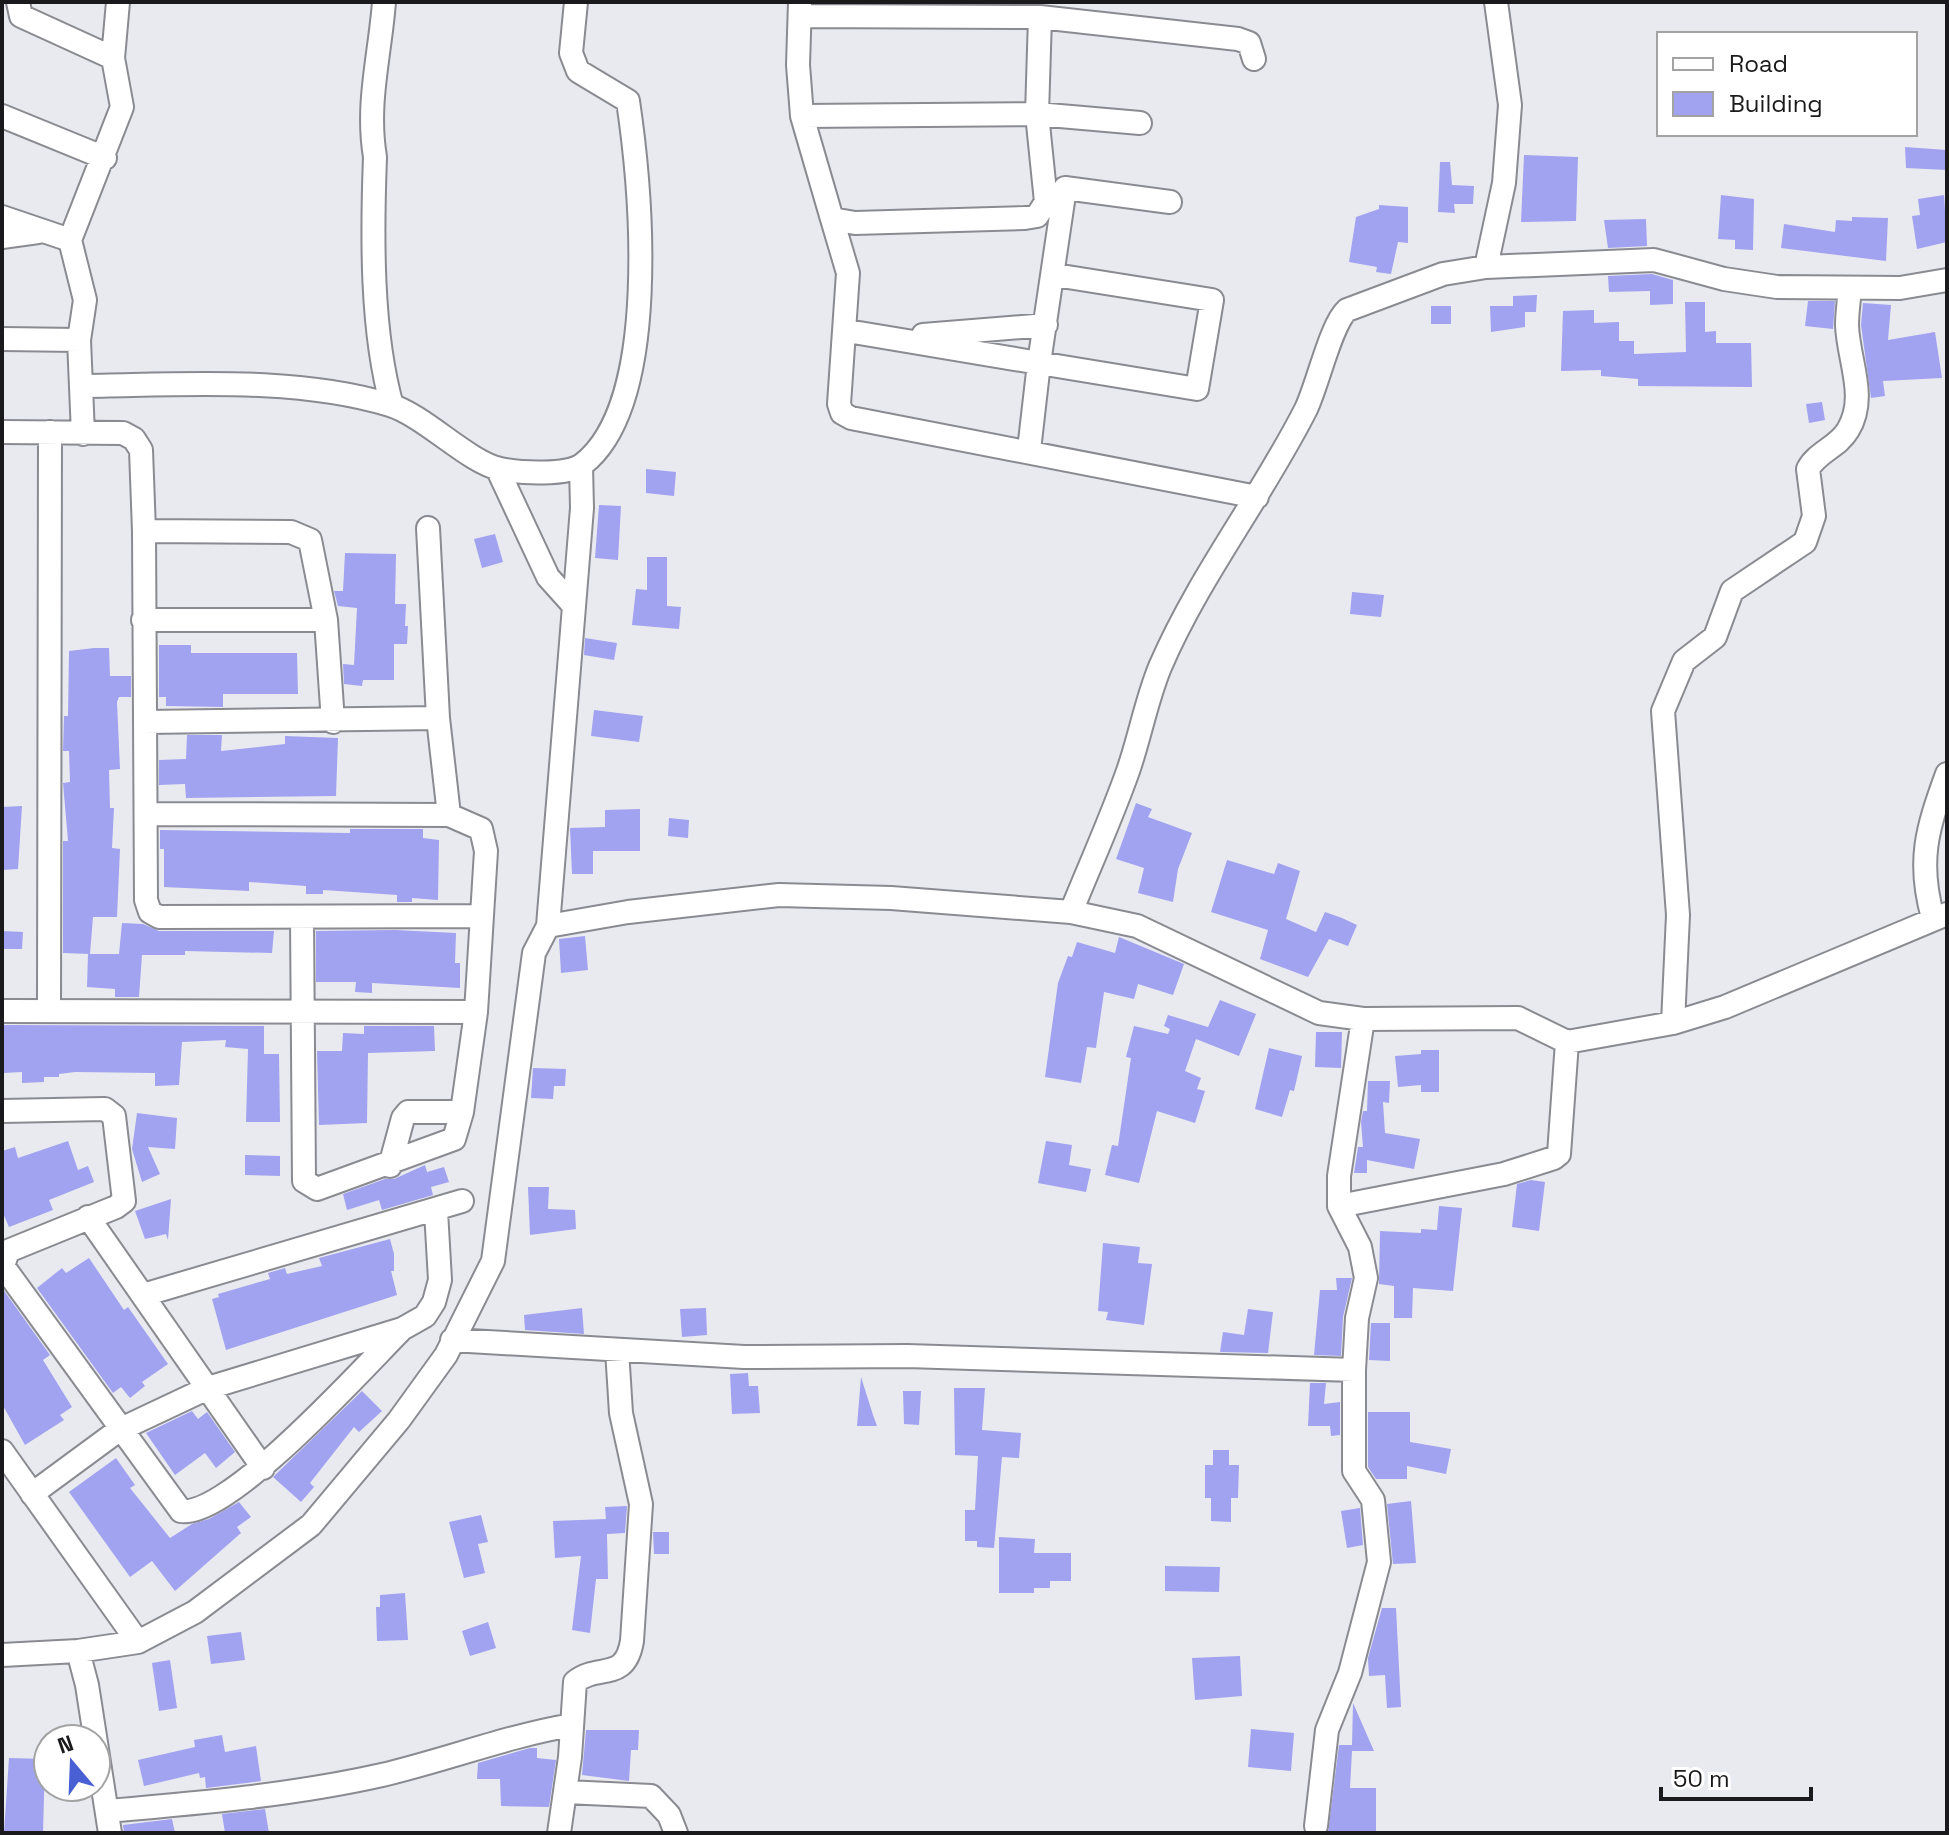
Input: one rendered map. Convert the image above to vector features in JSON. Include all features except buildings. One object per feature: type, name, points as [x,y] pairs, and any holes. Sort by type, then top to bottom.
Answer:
[{"type":"street","points":[[18,2],[21,16],[113,58]]},
{"type":"street","points":[[83,434],[79,340],[85,300],[70,240],[105,158],[122,107],[113,58],[118,2]]},
{"type":"street","points":[[384,2],[373,83],[371,133],[375,157],[376,305],[381,367],[392,406]]},
{"type":"street","points":[[81,386],[324,391],[392,406],[497,468],[540,473],[581,466],[602,445],[619,409],[639,305],[640,242],[637,167],[628,101],[578,71],[571,53],[576,2]]},
{"type":"street","points":[[1486,267],[1504,183],[1510,105],[1496,2]]},
{"type":"street","points":[[1254,59],[1249,43],[1238,39],[1040,17],[800,9],[798,65],[802,116],[848,273],[847,331],[839,404],[842,413],[851,418],[1029,450],[1257,497]]},
{"type":"street","points":[[832,219],[855,223],[1037,216],[1046,202],[1037,114],[1040,17]]},
{"type":"street","points":[[802,116],[1037,114],[1140,123]]},
{"type":"street","points":[[2,116],[105,158]]},
{"type":"street","points":[[1029,450],[1065,188],[1170,202]]},
{"type":"street","points":[[2,217],[70,240]]},
{"type":"street","points":[[2,237],[40,231]]},
{"type":"street","points":[[1071,912],[1127,773],[1160,669],[1208,573],[1257,497],[1307,407],[1328,354],[1337,319],[1347,310],[1443,274],[1486,267],[1654,260],[1751,283],[1900,288],[1947,280]]},
{"type":"street","points":[[847,331],[1197,389],[1212,300],[1055,275]]},
{"type":"street","points":[[1673,1023],[1678,915],[1663,711],[1684,661],[1715,637],[1732,591],[1793,552],[1805,542],[1812,529],[1814,516],[1808,469],[1816,458],[1842,439],[1854,416],[1857,396],[1847,324],[1850,288]]},
{"type":"street","points":[[890,338],[1046,325]]},
{"type":"street","points":[[2,339],[79,340]]},
{"type":"street","points":[[2,432],[123,433],[134,439],[141,450],[146,900],[150,912],[159,917],[482,916]]},
{"type":"street","points":[[49,1010],[50,432]]},
{"type":"street","points":[[2,1655],[78,1651],[138,1642],[195,1612],[311,1525],[433,1376],[493,1261],[532,968],[537,941],[548,926],[582,508],[581,466]]},
{"type":"street","points":[[497,468],[548,577],[574,606]]},
{"type":"street","points":[[428,528],[438,718],[449,815]]},
{"type":"street","points":[[144,531],[301,534],[313,545],[326,620],[333,722]]},
{"type":"street","points":[[143,620],[326,620]]},
{"type":"street","points":[[145,722],[333,722],[438,718]]},
{"type":"street","points":[[548,926],[628,912],[779,895],[891,898],[1071,912],[1137,926],[1319,1013],[1363,1019],[1518,1018],[1567,1042],[1673,1023],[1725,1007],[1940,916],[1923,863],[1928,828],[1947,774]]},
{"type":"street","points":[[146,814],[449,815],[475,825],[485,839],[476,1012],[457,1132],[449,1144],[317,1189],[306,1185],[300,1012],[302,918]]},
{"type":"street","points":[[2,1011],[476,1012]]},
{"type":"street","points":[[1316,1826],[1327,1730],[1350,1673],[1379,1562],[1373,1500],[1354,1471],[1357,1318],[1366,1278],[1360,1247],[1339,1206],[1339,1176],[1363,1019]]},
{"type":"street","points":[[1339,1206],[1504,1174],[1554,1158],[1559,1154],[1567,1042]]},
{"type":"street","points":[[2,1111],[111,1112],[125,1197],[116,1207],[8,1251],[3,1266],[119,1430],[181,1511],[200,1510],[263,1468],[402,1329]]},
{"type":"street","points":[[390,1166],[408,1112],[462,1112]]},
{"type":"street","points":[[143,1295],[462,1201]]},
{"type":"street","points":[[32,1494],[119,1430],[208,1388],[402,1329],[425,1316],[440,1280],[436,1211]]},
{"type":"street","points":[[88,1217],[263,1468]]},
{"type":"street","points":[[452,1340],[729,1357],[907,1356],[1354,1370]]},
{"type":"street","points":[[559,1833],[566,1792],[575,1682],[581,1676],[615,1669],[627,1660],[632,1641],[641,1504],[621,1413],[617,1350]]},
{"type":"street","points":[[2,1451],[138,1642]]},
{"type":"street","points":[[78,1651],[109,1822],[382,1775],[533,1732],[572,1725]]},
{"type":"street","points":[[566,1792],[651,1796],[669,1815],[676,1833]]}]
